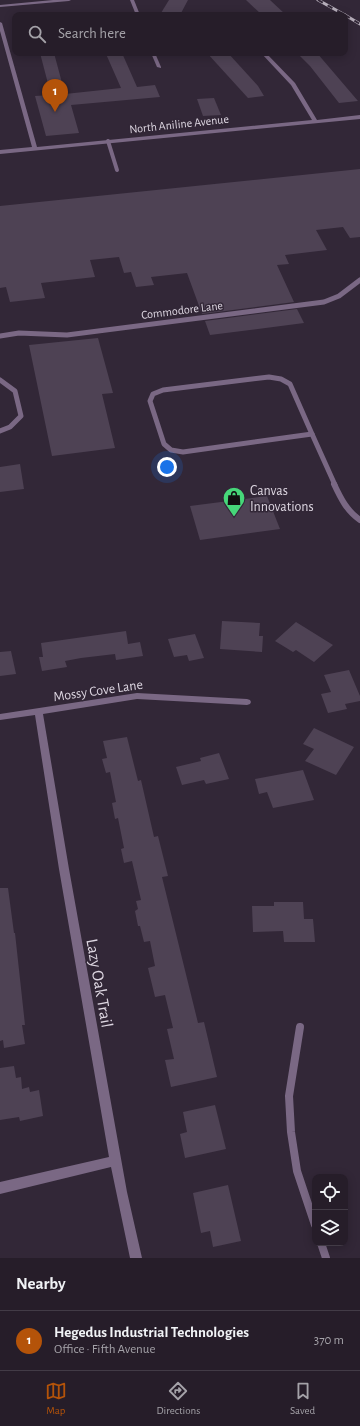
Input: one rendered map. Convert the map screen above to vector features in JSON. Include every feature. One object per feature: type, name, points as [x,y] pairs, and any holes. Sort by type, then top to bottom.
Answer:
[{"type":"street","points":[[0,6],[69,0]]},
{"type":"street","points":[[132,0],[137,12]]},
{"type":"street","points":[[0,23],[35,148]]},
{"type":"street","points":[[154,56],[159,67]]},
{"type":"street","points":[[266,56],[293,84],[314,121]]},
{"type":"street","name":"North Aniline Avenue","points":[[0,152],[360,117]]},
{"type":"street","name":"Mossy Cove Lane","points":[[0,717],[138,696],[247,702]]},
{"type":"street","name":"Lazy Oak Trail","points":[[39,712],[120,1192],[136,1258]]},
{"type":"street","points":[[0,1188],[115,1161]]},
{"type":"lane","points":[[108,141],[118,170]]},
{"type":"lane","name":"Commodore Lane","points":[[0,336],[19,334],[67,335],[324,302],[335,300],[342,296],[360,280]]},
{"type":"lane","points":[[312,434],[183,452],[171,450],[164,444],[150,401],[153,394],[164,390],[269,377],[281,379],[290,384],[341,499],[351,514],[360,520]]},
{"type":"lane","points":[[0,380],[15,391],[22,416],[10,427],[0,431]]},
{"type":"lane","points":[[300,1027],[289,1096],[291,1132],[298,1171],[312,1215]]},
{"type":"lane","points":[[322,1246],[326,1258]]},
{"type":"building","points":[[169,0],[188,0],[182,12],[162,12]]},
{"type":"building","points":[[246,0],[270,0],[283,12],[259,12]]},
{"type":"building","points":[[41,56],[55,56],[65,94],[121,88],[107,56],[123,56],[137,87],[155,85],[160,97],[71,105],[79,133],[46,136],[35,96],[51,95]]},
{"type":"building","points":[[210,56],[231,56],[258,86],[264,96],[248,98]]},
{"type":"building","points":[[300,56],[320,56],[358,101],[339,103],[310,66]]},
{"type":"building","points":[[214,98],[221,115],[203,116],[197,99]]},
{"type":"building","points":[[360,169],[360,237],[350,238],[343,227],[316,230],[327,250],[285,255],[289,264],[277,265],[294,302],[202,314],[187,273],[151,277],[154,285],[136,287],[131,272],[124,273],[119,257],[90,260],[95,277],[41,283],[45,298],[10,302],[6,287],[0,288],[0,206]]},
{"type":"building","points":[[297,309],[304,323],[210,335],[205,321]]},
{"type":"building","points":[[98,338],[113,393],[102,394],[115,448],[52,456],[29,345]]},
{"type":"building","points":[[20,464],[24,489],[0,492],[0,467]]},
{"type":"building","name":"Canvas Innovations","points":[[267,496],[280,529],[200,540],[190,506]]},
{"type":"building","points":[[222,621],[260,623],[259,636],[263,636],[262,652],[220,649]]},
{"type":"building","points":[[296,622],[333,645],[314,662],[296,650],[293,652],[275,641]]},
{"type":"building","points":[[126,631],[128,644],[140,642],[143,656],[116,660],[115,654],[81,658],[65,661],[67,667],[42,671],[39,657],[43,657],[41,643]]},
{"type":"building","points":[[195,634],[204,658],[189,661],[187,655],[174,657],[168,639]]},
{"type":"building","points":[[11,651],[16,674],[0,676],[0,652]]},
{"type":"building","points":[[349,670],[360,696],[360,701],[345,704],[347,709],[328,713],[321,694],[331,692],[324,675]]},
{"type":"building","points":[[314,728],[354,747],[336,775],[305,761],[314,749],[303,744]]},
{"type":"building","points":[[127,737],[138,781],[141,780],[154,837],[158,836],[168,876],[162,877],[198,1023],[204,1022],[217,1077],[171,1087],[165,1060],[174,1059],[167,1029],[173,1028],[165,995],[155,997],[148,968],[155,966],[150,941],[144,942],[140,926],[138,926],[135,911],[138,909],[136,901],[141,900],[132,861],[124,863],[121,849],[124,848],[118,818],[115,819],[112,803],[116,802],[110,772],[106,773],[102,759],[107,758],[103,741]]},
{"type":"building","points":[[219,753],[229,779],[206,784],[204,780],[182,785],[176,767],[201,761],[200,758]]},
{"type":"building","points":[[303,770],[314,800],[273,808],[267,792],[259,794],[255,779]]},
{"type":"building","points":[[0,888],[8,888],[15,933],[25,1025],[22,1025],[25,1044],[4,1048],[3,1040],[0,1041]]},
{"type":"building","points":[[274,902],[303,902],[304,919],[313,919],[315,942],[284,942],[283,931],[253,932],[252,906],[274,906]]},
{"type":"building","points":[[14,1066],[16,1078],[21,1077],[22,1089],[29,1087],[30,1092],[39,1090],[43,1116],[20,1121],[19,1117],[0,1120],[0,1068]]},
{"type":"building","points":[[215,1105],[226,1149],[185,1158],[180,1134],[187,1132],[183,1112]]},
{"type":"building","points":[[228,1185],[241,1241],[213,1247],[210,1231],[201,1233],[193,1193]]},
{"type":"railway","points":[[318,0],[340,12]]},
{"type":"railway","points":[[348,17],[360,24]]},
{"type":"place","name":"Hegedus Industrial Technologies","points":[[55,112]]},
{"type":"place","name":"Canvas Innovations","points":[[234,518]]}]
